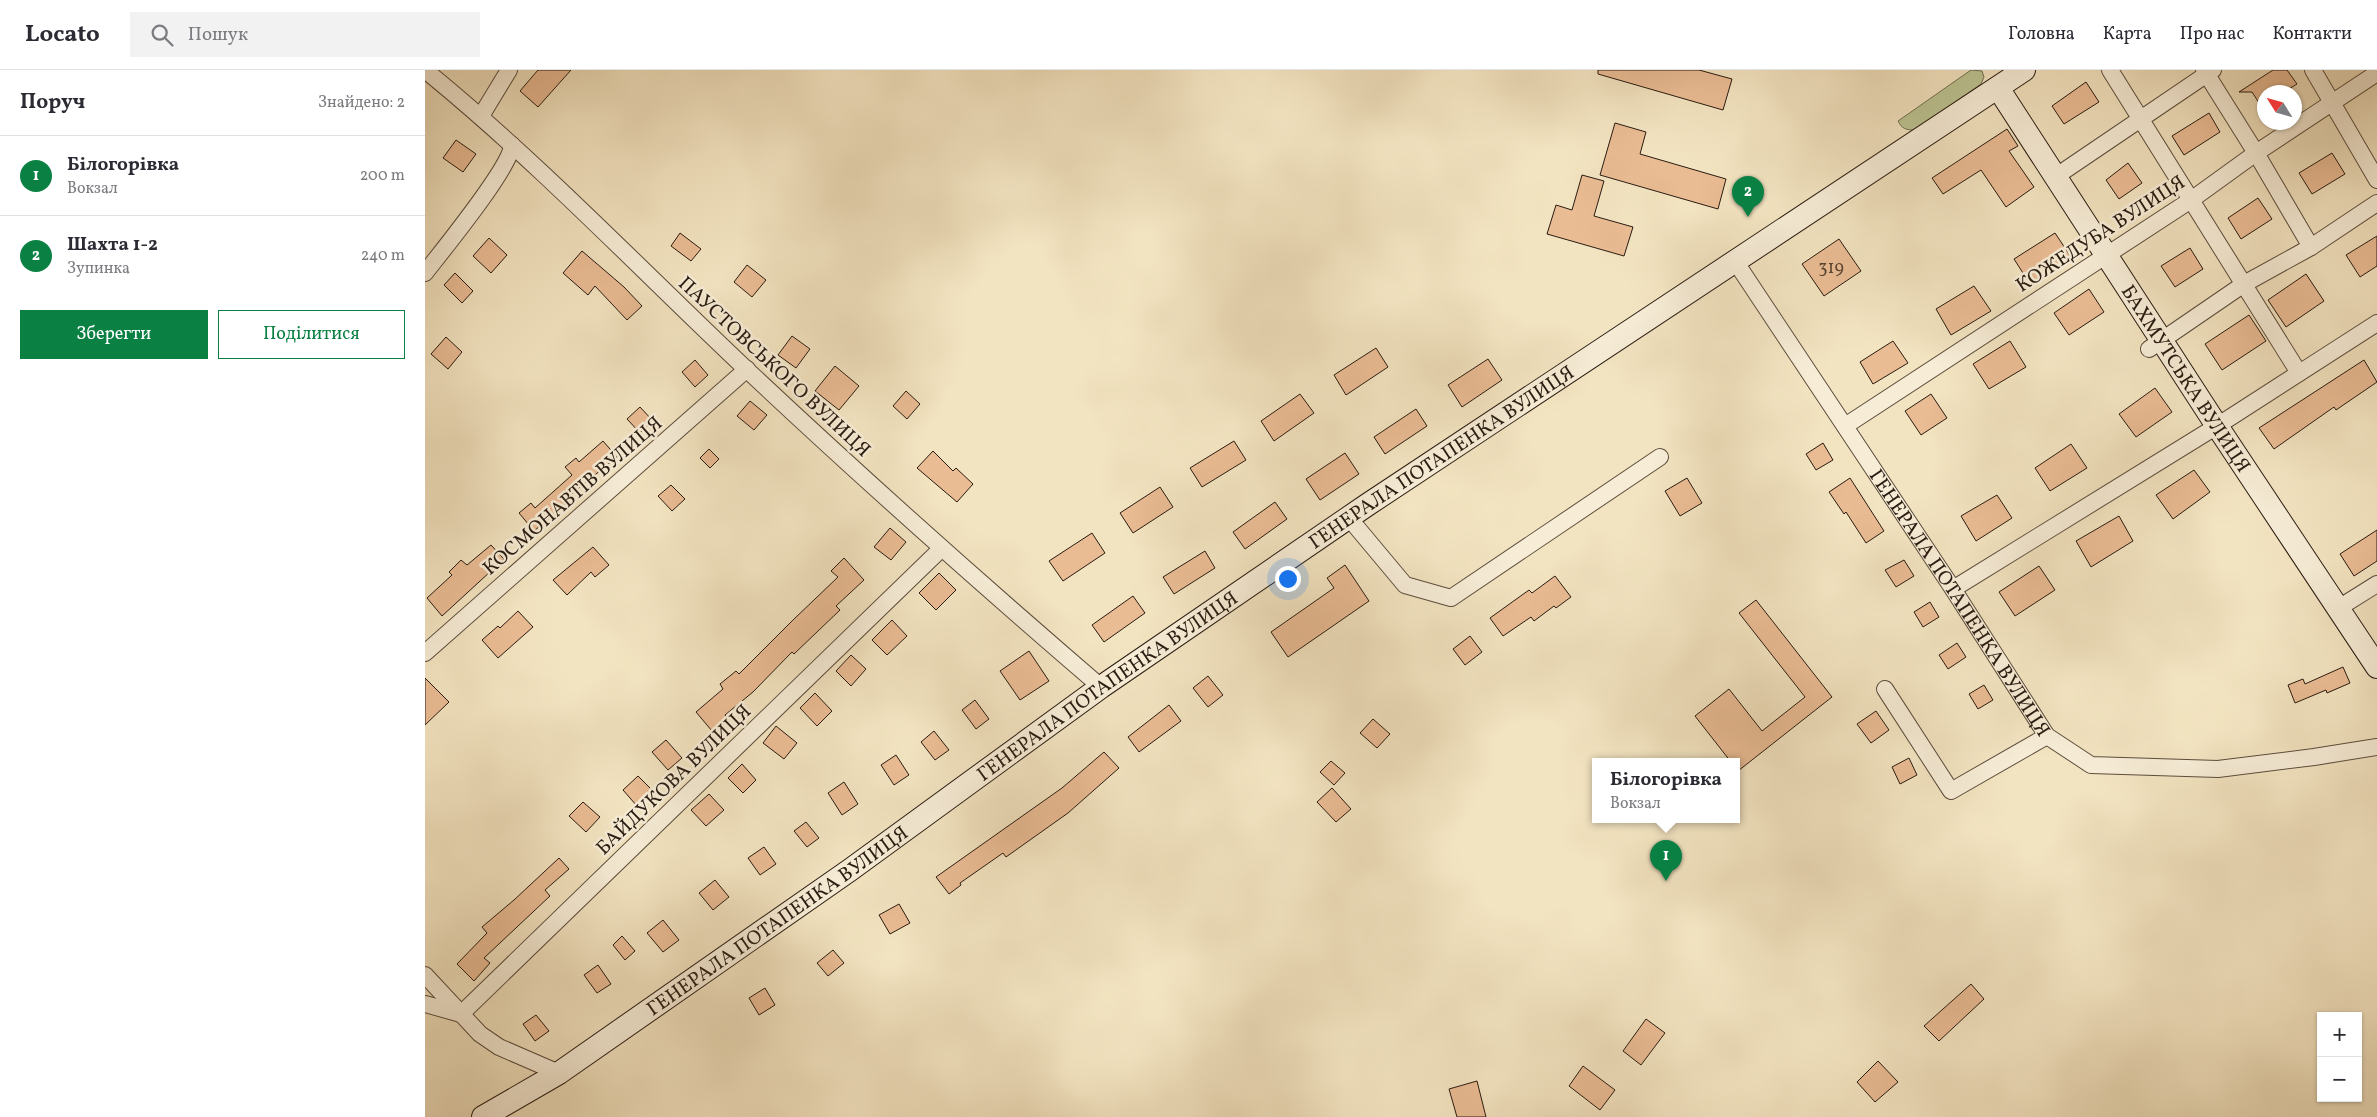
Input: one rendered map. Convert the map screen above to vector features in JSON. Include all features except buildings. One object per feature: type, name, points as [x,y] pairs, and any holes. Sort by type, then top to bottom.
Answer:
[{"type":"main road","name":"ГЕНЕРАЛА ПОТАПЕНКА ВУЛИЦЯ","points":[[483,1117],[559,1073],[850,870],[1101,687],[1349,518],[2025,70]]},
{"type":"main road","name":"БАХМУТСЬКА ВУЛИЦЯ","points":[[1998,88],[2107,254],[2155,345],[2217,426],[2377,667]]},
{"type":"street","name":"ПАУСТОВСЬКОГО ВУЛИЦЯ","points":[[425,70],[481,116],[747,369],[941,549],[1101,687]]},
{"type":"street","points":[[481,116],[509,70]]},
{"type":"street","points":[[2110,70],[2299,373]]},
{"type":"street","points":[[2313,70],[2334,103],[2377,180]]},
{"type":"street","points":[[2055,176],[2142,119],[2208,72],[2311,247]]},
{"type":"street","name":"КОЖЕДУБА ВУЛИЦЯ","points":[[1845,426],[2191,200],[2256,153],[2377,74]]},
{"type":"street","points":[[425,273],[466,222],[502,168],[512,145]]},
{"type":"street","points":[[2155,345],[2244,284],[2311,247],[2377,203]]},
{"type":"street","name":"ГЕНЕРАЛА ПОТАПЕНКА ВУЛИЦЯ","points":[[1735,261],[1953,589],[2047,736],[2091,764],[2218,769],[2314,757],[2377,746]]},
{"type":"street","points":[[1953,589],[2217,426],[2377,323]]},
{"type":"street","name":"КОСМОНАВТІВ ВУЛИЦЯ","points":[[425,653],[747,369]]},
{"type":"street","points":[[1349,518],[1405,585],[1451,598],[1660,457]]},
{"type":"street","name":"БАЙДУКОВА ВУЛИЦЯ","points":[[461,1014],[941,549]]},
{"type":"street","points":[[2337,609],[2377,584]]},
{"type":"street","points":[[1885,689],[1951,790],[2047,736]]},
{"type":"street","points":[[425,975],[480,1034],[499,1047],[559,1073]]},
{"type":"street","points":[[425,1004],[461,1014]]},
{"type":"green space","points":[[1971,70],[1982,71],[1984,77],[1981,84],[1915,130],[1901,126],[1898,121]]},
{"type":"place","name":"Шахта 1-2","points":[[1748,217]]},
{"type":"place","name":"Білогорівка","points":[[1666,881]]}]
